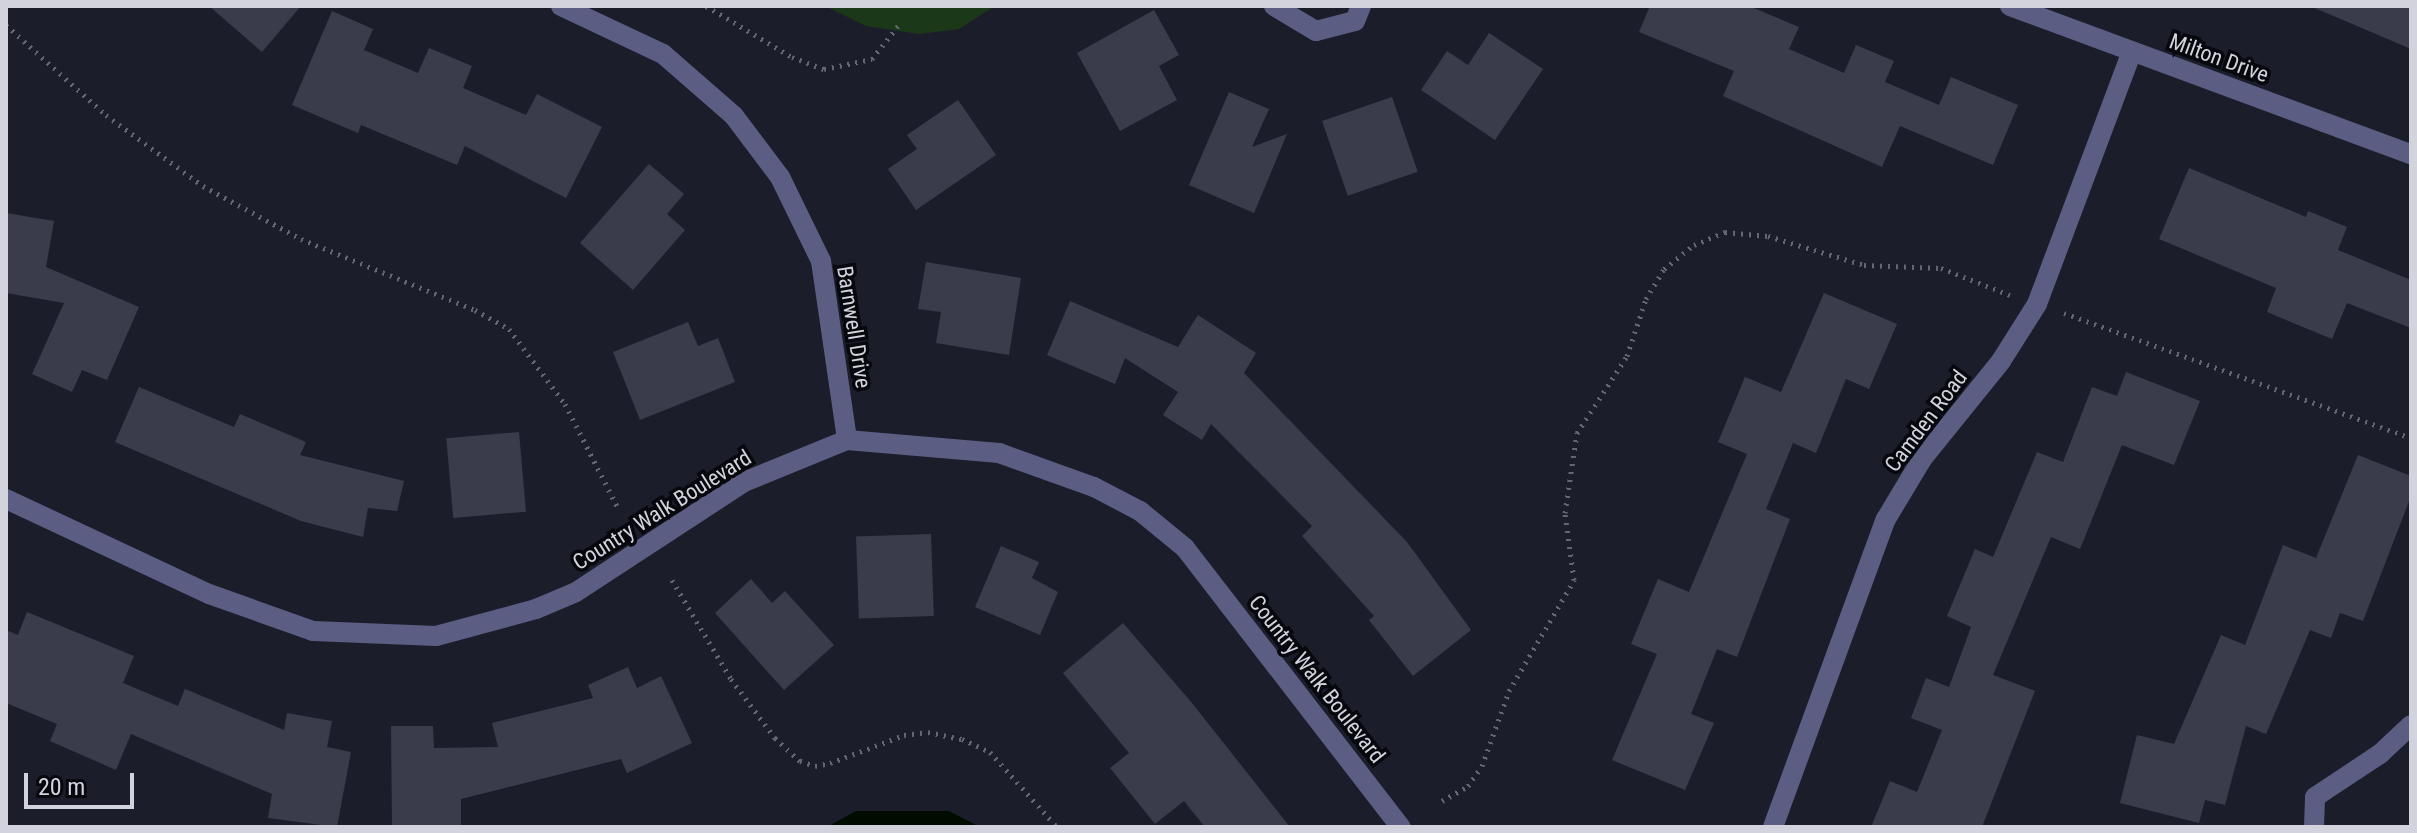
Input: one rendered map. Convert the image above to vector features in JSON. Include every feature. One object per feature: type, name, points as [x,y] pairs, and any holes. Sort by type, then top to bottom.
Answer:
[{"type":"street","name":"Barnwell Drive","points":[[561,6],[663,54],[734,116],[780,177],[821,261],[847,440]]},
{"type":"street","points":[[1274,6],[1316,31],[1355,21],[1361,6]]},
{"type":"street","name":"Milton Drive","points":[[2010,6],[2411,154]]},
{"type":"street","name":"Camden Road","points":[[1773,827],[1886,519],[1922,459],[2001,361],[2037,304],[2132,51]]},
{"type":"street","name":"Country Walk Boulevard","points":[[6,499],[209,594],[313,631],[436,636],[536,609],[576,592],[744,482],[847,440],[999,453],[1094,487],[1140,511],[1185,548],[1401,827]]},
{"type":"street","points":[[2314,827],[2315,797],[2380,754],[2411,725]]},
{"type":"path","points":[[706,6],[792,57],[824,69],[872,59],[901,22]]},
{"type":"path","points":[[6,25],[106,115],[203,186],[301,239],[475,310],[509,329],[565,404],[618,508]]},
{"type":"path","points":[[1442,801],[1468,786],[1482,766],[1509,691],[1569,593],[1574,580],[1565,513],[1577,433],[1627,356],[1646,299],[1664,269],[1694,245],[1725,232],[1768,236],[1864,265],[1941,268],[2016,297]]},
{"type":"path","points":[[2059,311],[2411,438]]},
{"type":"path","points":[[672,580],[731,679],[775,738],[800,761],[815,766],[830,763],[871,743],[916,733],[962,739],[990,752],[1057,827]]},
{"type":"green space","points":[[825,6],[995,6],[959,29],[919,34],[866,26]]},
{"type":"shaded area","points":[[856,811],[949,811],[980,827],[827,827]]},
{"type":"building","points":[[209,6],[301,6],[262,52]]},
{"type":"building","points":[[1650,6],[1749,6],[1799,27],[1789,49],[1844,73],[1856,45],[1894,61],[1885,82],[1939,105],[1951,77],[2018,105],[1993,165],[1900,126],[1882,167],[1723,96],[1734,71],[1639,32]]},
{"type":"building","points":[[2310,6],[2411,6],[2411,49]]},
{"type":"building","points":[[1154,10],[1179,55],[1159,66],[1177,100],[1120,131],[1077,53]]},
{"type":"building","points":[[332,11],[373,29],[364,50],[418,73],[429,48],[472,66],[463,88],[526,115],[537,94],[602,127],[566,198],[465,146],[457,165],[361,125],[358,133],[292,105]]},
{"type":"building","points":[[1489,33],[1543,69],[1495,140],[1421,90],[1447,51],[1468,65]]},
{"type":"building","points":[[1229,92],[1269,109],[1252,147],[1287,134],[1254,213],[1189,185]]},
{"type":"building","points":[[1392,97],[1418,172],[1348,196],[1322,121]]},
{"type":"building","points":[[958,100],[996,155],[916,210],[888,169],[917,149],[907,135]]},
{"type":"building","points":[[649,164],[684,194],[667,214],[685,230],[633,290],[580,243]]},
{"type":"building","points":[[2189,168],[2306,217],[2308,211],[2347,227],[2338,250],[2411,280],[2411,328],[2347,303],[2332,339],[2267,312],[2276,288],[2159,239]]},
{"type":"building","points":[[6,213],[54,221],[46,267],[139,307],[107,380],[82,370],[72,392],[32,374],[64,303],[6,293]]},
{"type":"building","points":[[926,262],[1021,278],[1009,355],[936,343],[941,312],[918,309]]},
{"type":"building","points":[[1824,293],[1897,324],[1869,389],[1846,379],[1816,453],[1793,443],[1766,509],[1790,519],[1737,657],[1717,649],[1691,714],[1714,723],[1685,790],[1612,760],[1657,654],[1631,644],[1658,579],[1689,592],[1747,454],[1718,442],[1745,377],[1781,392]]},
{"type":"building","points":[[1070,301],[1178,347],[1198,315],[1256,353],[1244,373],[1407,542],[1471,630],[1413,676],[1369,620],[1374,616],[1302,536],[1312,526],[1211,424],[1202,440],[1163,415],[1178,392],[1125,358],[1115,384],[1047,355]]},
{"type":"building","points":[[688,322],[698,346],[718,338],[735,382],[640,420],[613,352]]},
{"type":"building","points":[[2126,372],[2200,401],[2174,465],[2122,445],[2080,549],[2051,537],[1993,675],[2035,691],[1982,827],[1871,827],[1890,781],[1917,792],[1942,730],[1911,718],[1926,678],[1949,687],[1971,627],[1947,616],[1975,549],[1993,557],[2037,452],[2063,462],[2092,387],[2117,396]]},
{"type":"building","points":[[139,387],[234,427],[240,414],[306,442],[300,455],[404,481],[397,511],[368,508],[363,537],[301,521],[115,442]]},
{"type":"building","points":[[519,432],[526,512],[453,518],[446,438]]},
{"type":"building","points":[[2358,455],[2411,476],[2411,496],[2363,621],[2340,613],[2331,638],[2310,630],[2266,734],[2246,726],[2225,805],[2205,800],[2199,823],[2120,803],[2137,735],[2174,744],[2221,635],[2245,645],[2283,545],[2316,558]]},
{"type":"building","points":[[931,534],[934,616],[859,619],[856,537]]},
{"type":"building","points":[[1001,546],[1039,562],[1032,578],[1058,592],[1040,635],[975,607]]},
{"type":"building","points":[[751,579],[772,603],[785,591],[834,645],[784,690],[715,613]]},
{"type":"building","points":[[27,612],[134,656],[123,683],[178,706],[185,689],[284,730],[287,713],[332,721],[327,747],[351,752],[337,827],[268,818],[272,794],[131,734],[116,770],[50,741],[57,724],[6,703],[6,630],[18,635]]},
{"type":"building","points":[[1123,623],[1192,703],[1290,827],[1205,827],[1184,801],[1155,824],[1110,768],[1129,753],[1063,673]]},
{"type":"building","points":[[628,667],[637,688],[661,676],[692,743],[627,773],[621,759],[461,799],[461,827],[392,827],[391,726],[433,726],[434,748],[498,747],[492,723],[593,698],[588,685]]}]
